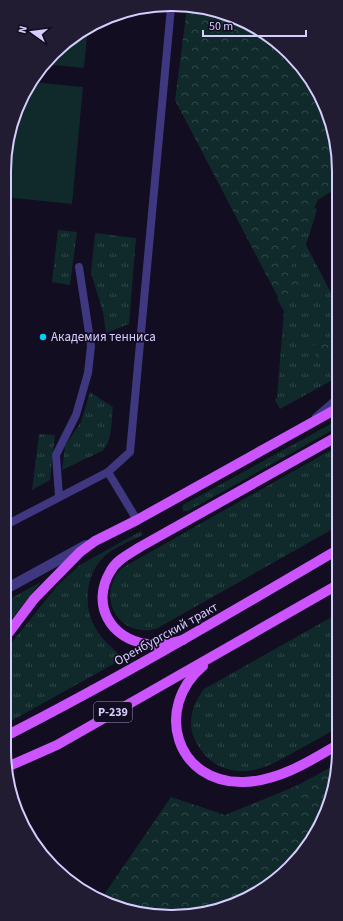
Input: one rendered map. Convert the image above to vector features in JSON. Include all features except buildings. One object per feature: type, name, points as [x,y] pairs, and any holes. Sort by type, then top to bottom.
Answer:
[{"type":"main road","points":[[11,630],[34,599],[80,552],[95,541],[137,520],[308,423],[332,411]]},
{"type":"main road","points":[[183,640],[159,645],[145,644],[133,640],[113,628],[107,619],[103,607],[102,595],[110,571],[119,560],[140,547],[332,439]]},
{"type":"main road","name":"Оренбургский тракт","points":[[11,733],[78,699],[183,640],[332,553]]},
{"type":"main road","name":"Р-239","points":[[11,765],[57,744],[332,588]]},
{"type":"main road","points":[[218,653],[199,669],[189,681],[178,708],[177,737],[183,752],[192,764],[202,772],[228,781],[257,781],[288,771],[332,748]]},
{"type":"street","points":[[11,586],[66,555],[95,541]]},
{"type":"lane","points":[[11,522],[108,472],[130,452],[171,11]]},
{"type":"lane","points":[[59,496],[56,455],[76,415],[88,373],[91,346],[79,267]]},
{"type":"lane","points":[[308,423],[332,403]]},
{"type":"lane","points":[[108,472],[137,520]]},
{"type":"green space","points":[[187,11],[213,16],[233,23],[261,38],[285,58],[299,74],[320,110],[327,130],[331,151],[332,191],[318,200],[291,256],[300,283],[280,301],[175,100]]},
{"type":"green space","points":[[87,35],[84,68],[52,65],[74,44]]},
{"type":"green space","points":[[38,83],[83,87],[72,204],[11,198],[11,161],[16,130],[23,110]]},
{"type":"green space","points":[[313,205],[317,210],[306,245],[332,295],[332,380],[280,409],[275,400],[277,397],[284,311],[277,299],[298,283],[289,256]]},
{"type":"green space","points":[[58,230],[77,232],[70,285],[52,282]]},
{"type":"green space","points":[[95,233],[136,238],[129,324],[106,333],[103,312],[91,273]]},
{"type":"green space","points":[[332,335],[332,355],[319,362],[312,346]]},
{"type":"green space","points":[[90,392],[113,407],[110,437],[106,447],[102,451],[62,470],[65,446],[81,422]]},
{"type":"green space","points":[[332,423],[332,430],[188,511],[184,511],[182,509],[183,505]]},
{"type":"green space","points":[[39,434],[55,435],[50,480],[32,490]]},
{"type":"green space","points":[[332,449],[332,529],[156,629],[143,630],[131,627],[121,621],[115,613],[111,602],[111,591],[114,579],[122,568]]},
{"type":"green space","points":[[141,531],[143,535],[115,549],[98,563],[90,579],[88,591],[89,612],[96,629],[108,644],[124,658],[11,721],[11,643],[57,586],[80,565]]},
{"type":"green space","points":[[41,582],[11,619],[11,598]]},
{"type":"green space","points":[[332,617],[332,731],[267,766],[246,771],[236,771],[225,768],[211,761],[203,753],[192,733],[192,713],[204,689]]},
{"type":"green space","points":[[331,767],[327,791],[320,811],[305,839],[285,863],[261,883],[233,898],[213,905],[182,910],[161,910],[140,907],[130,905],[104,895],[171,797],[225,815],[296,786]]},
{"type":"place","name":"Академия тенниса","points":[[43,337]]}]
